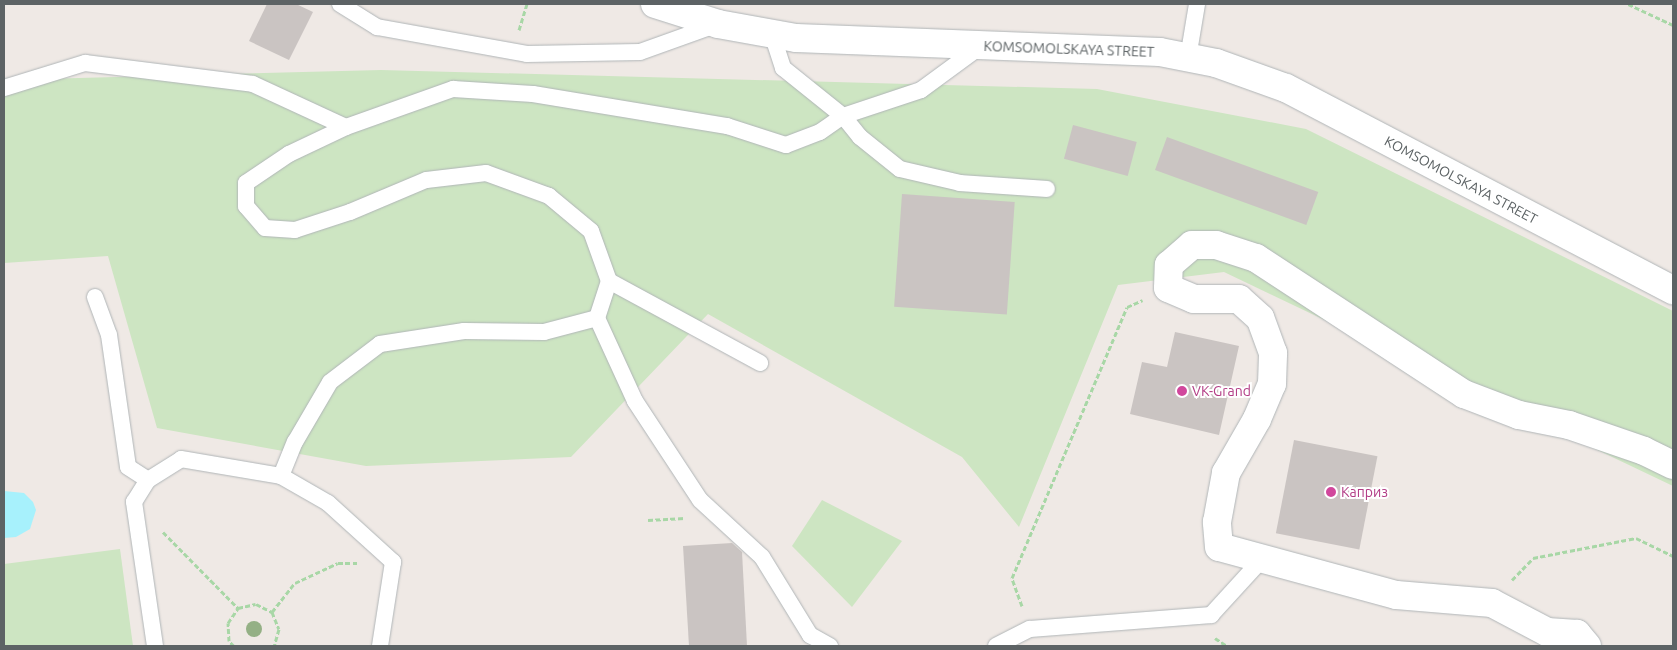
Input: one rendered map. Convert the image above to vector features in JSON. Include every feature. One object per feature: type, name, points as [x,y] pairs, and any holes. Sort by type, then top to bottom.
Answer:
[{"type":"street","name":"KOMSOMOLSKAYA STREET","points":[[655,4],[718,24],[796,38],[1160,52],[1216,64],[1286,88],[1673,290]]},
{"type":"street","points":[[1587,646],[1577,634],[1547,632],[1492,603],[1396,595],[1263,558],[1243,556],[1219,547],[1217,522],[1226,473],[1257,419],[1272,384],[1273,353],[1260,318],[1239,299],[1194,299],[1168,288],[1169,265],[1192,245],[1216,245],[1256,258],[1464,394],[1520,415],[1579,428],[1644,451],[1673,465]]},
{"type":"lane","points":[[340,4],[377,28],[528,54],[640,52],[718,24]]},
{"type":"lane","points":[[1188,58],[1196,4]]},
{"type":"lane","points":[[772,34],[783,68],[843,116],[860,137],[900,169],[960,183],[1047,188]]},
{"type":"lane","points":[[830,646],[810,635],[762,557],[700,500],[636,401],[596,318],[609,281],[591,231],[549,196],[486,173],[426,180],[350,212],[294,230],[265,228],[246,206],[246,183],[289,154],[346,127],[453,89],[533,94],[727,126],[786,145],[820,132],[843,116],[921,90],[981,46]]},
{"type":"lane","points":[[4,88],[85,64],[253,84],[346,127]]},
{"type":"lane","points":[[609,281],[760,362]]},
{"type":"lane","points":[[95,297],[109,335],[128,466],[148,480]]},
{"type":"lane","points":[[281,476],[294,442],[330,382],[380,344],[464,331],[544,332],[596,318]]},
{"type":"lane","points":[[155,646],[134,502],[148,480],[181,459],[281,476],[328,502],[393,562],[380,646]]},
{"type":"lane","points":[[996,646],[1030,629],[1211,615],[1263,558]]},
{"type":"path","points":[[1628,4],[1673,25]]},
{"type":"path","points":[[1012,578],[1127,308]]},
{"type":"path","points":[[134,502],[238,608]]},
{"type":"path","points":[[1492,603],[1533,558],[1636,538],[1673,556]]},
{"type":"path","points":[[272,612],[295,583],[338,563],[393,562]]},
{"type":"path","points":[[234,646],[229,640],[228,623],[238,608],[256,604],[272,612],[279,629],[274,646]]},
{"type":"green space","points":[[381,70],[1097,89],[1306,129],[1673,311],[1673,486],[1224,272],[1118,285],[1019,527],[962,457],[708,314],[571,457],[366,466],[157,428],[108,256],[4,263],[4,80]]},
{"type":"green space","points":[[822,500],[902,541],[852,607],[792,546]]},
{"type":"green space","points":[[120,549],[133,646],[4,646],[4,564]]},
{"type":"water","points":[[4,491],[24,493],[33,502],[36,510],[30,529],[16,537],[4,538]]},
{"type":"building","points":[[267,4],[296,4],[313,12],[289,60],[249,41]]},
{"type":"building","points":[[1073,125],[1137,142],[1128,176],[1064,159]]},
{"type":"building","points":[[1167,137],[1318,192],[1306,225],[1155,170]]},
{"type":"building","points":[[902,194],[1015,202],[1007,315],[894,307]]},
{"type":"building","name":"VK-Grand","points":[[1175,332],[1239,346],[1219,435],[1130,414],[1142,362],[1167,367]]},
{"type":"building","points":[[1294,440],[1377,456],[1359,549],[1276,533]]},
{"type":"building","points":[[732,543],[742,552],[747,646],[689,646],[683,546]]},
{"type":"place","name":"VK-Grand","points":[[1182,391]]},
{"type":"place","name":"Каприз","points":[[1331,492]]}]
